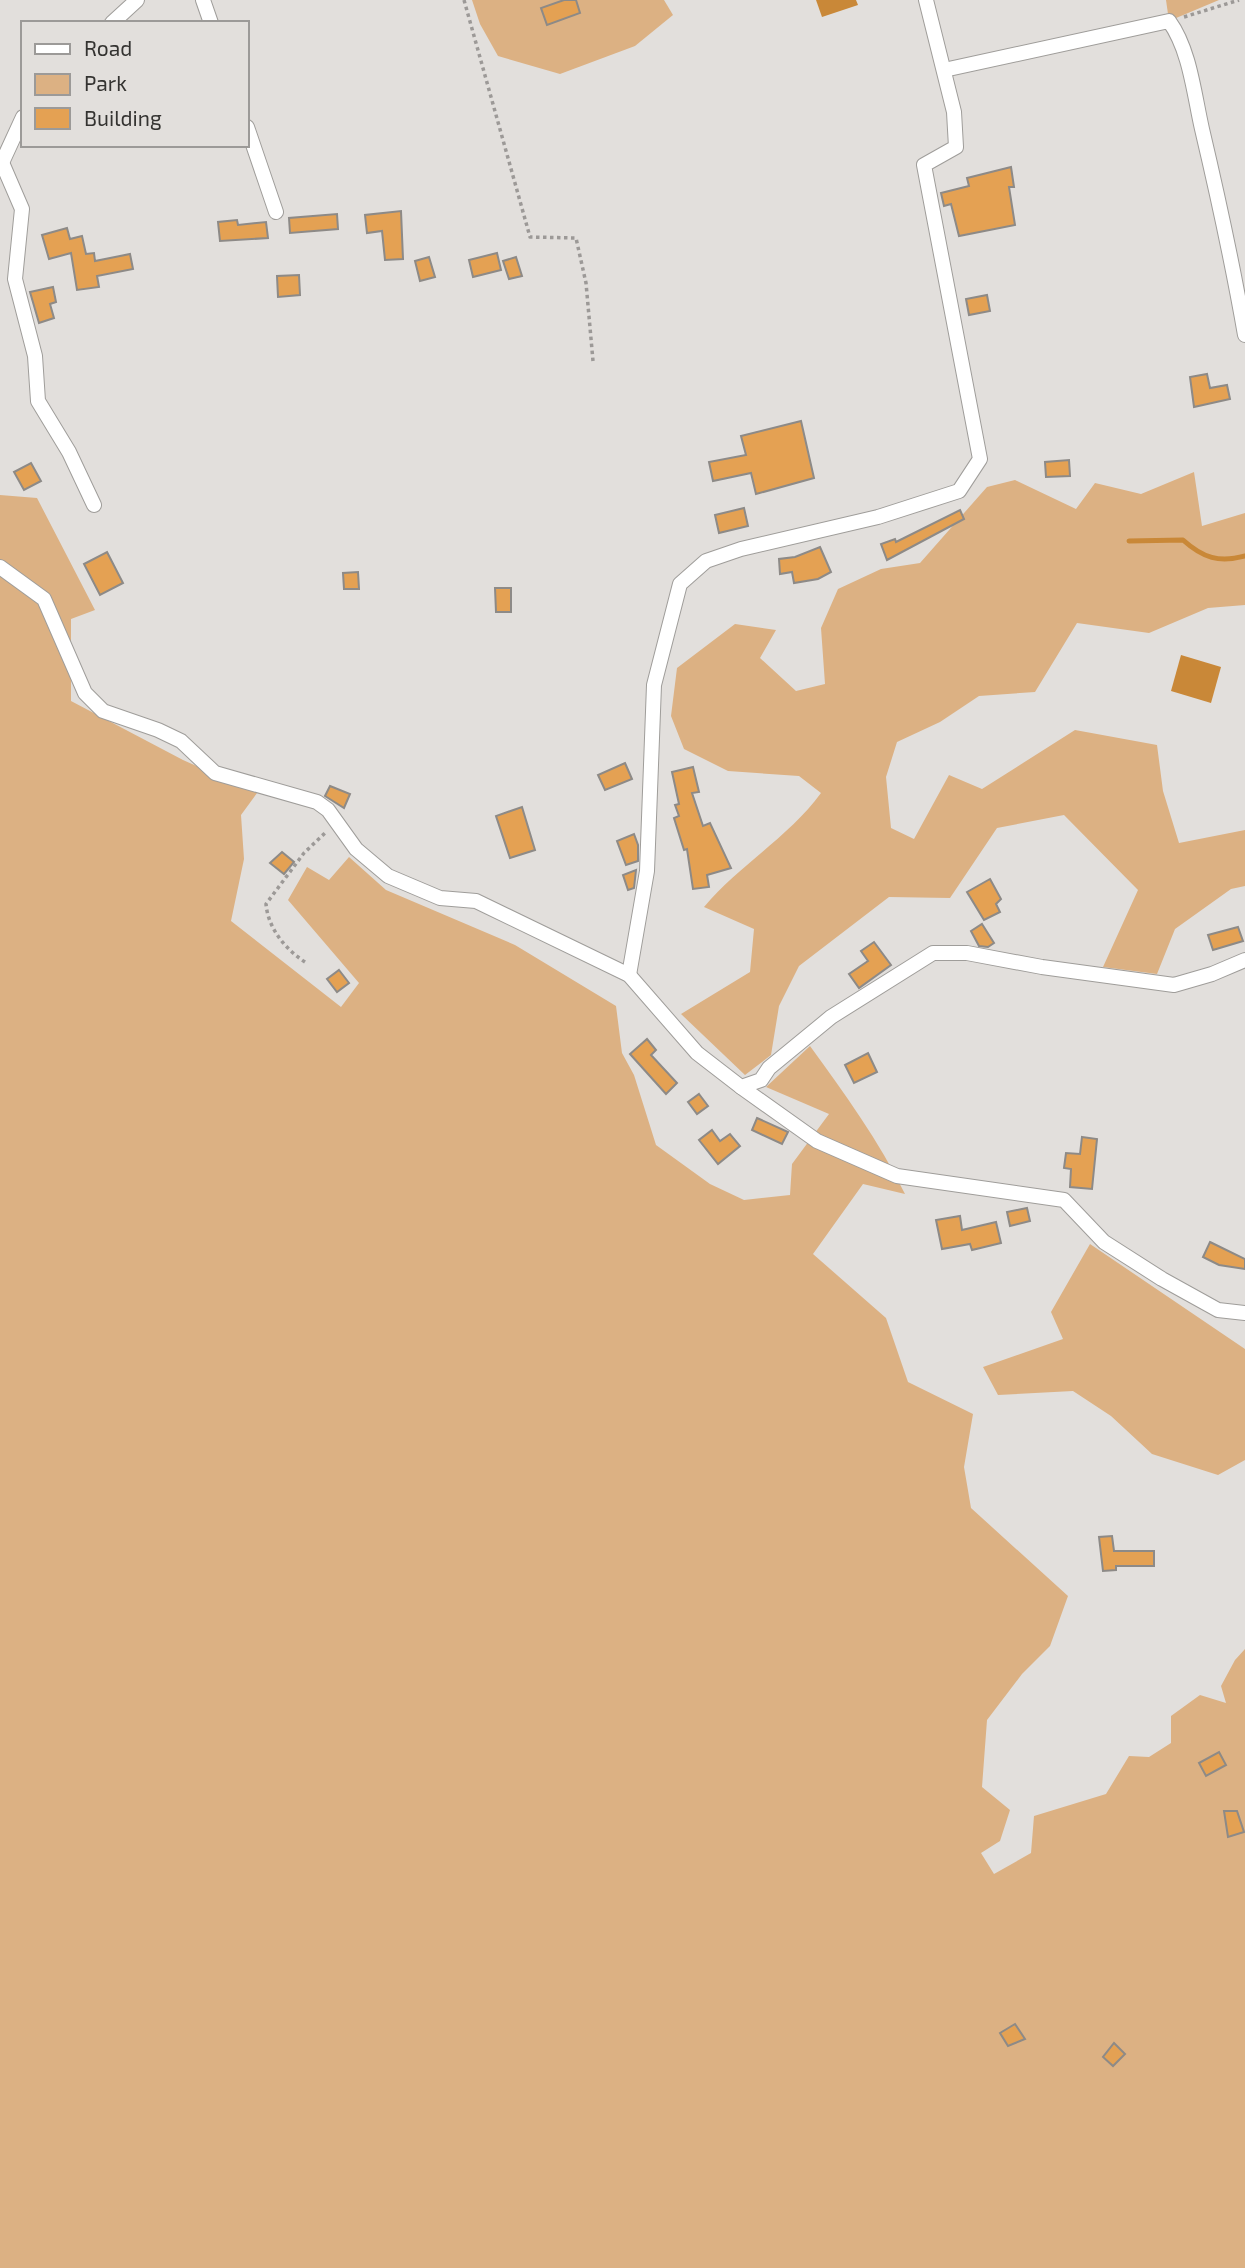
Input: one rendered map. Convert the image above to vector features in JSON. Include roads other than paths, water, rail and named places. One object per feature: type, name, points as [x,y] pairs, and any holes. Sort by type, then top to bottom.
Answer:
[{"type":"street","points":[[114,21],[136,0]]},
{"type":"street","points":[[203,0],[210,21]]},
{"type":"street","points":[[629,975],[647,871],[654,685],[680,584],[706,561],[741,549],[878,517],[959,491],[980,459],[925,165],[956,147],[954,112],[926,0]]},
{"type":"street","points":[[944,70],[1169,21],[1177,33],[1190,74],[1232,259],[1245,335]]},
{"type":"street","points":[[21,120],[10,139],[1,166],[22,209],[15,279],[35,356],[37,401],[69,452],[94,505]]},
{"type":"street","points":[[248,131],[275,212]]},
{"type":"street","points":[[0,567],[44,599],[85,693],[103,711],[181,741],[215,773],[317,802],[356,849],[388,876],[440,898],[476,901],[629,975],[697,1053],[817,1141],[897,1176],[1064,1200],[1104,1242],[1162,1279],[1218,1310],[1245,1313]]},
{"type":"street","points":[[741,1087],[761,1080],[769,1068],[831,1017],[933,953],[967,953],[1042,967],[1174,985],[1245,960]]},
{"type":"waterway","points":[[1129,541],[1183,540],[1197,551],[1219,559],[1245,556]]}]
